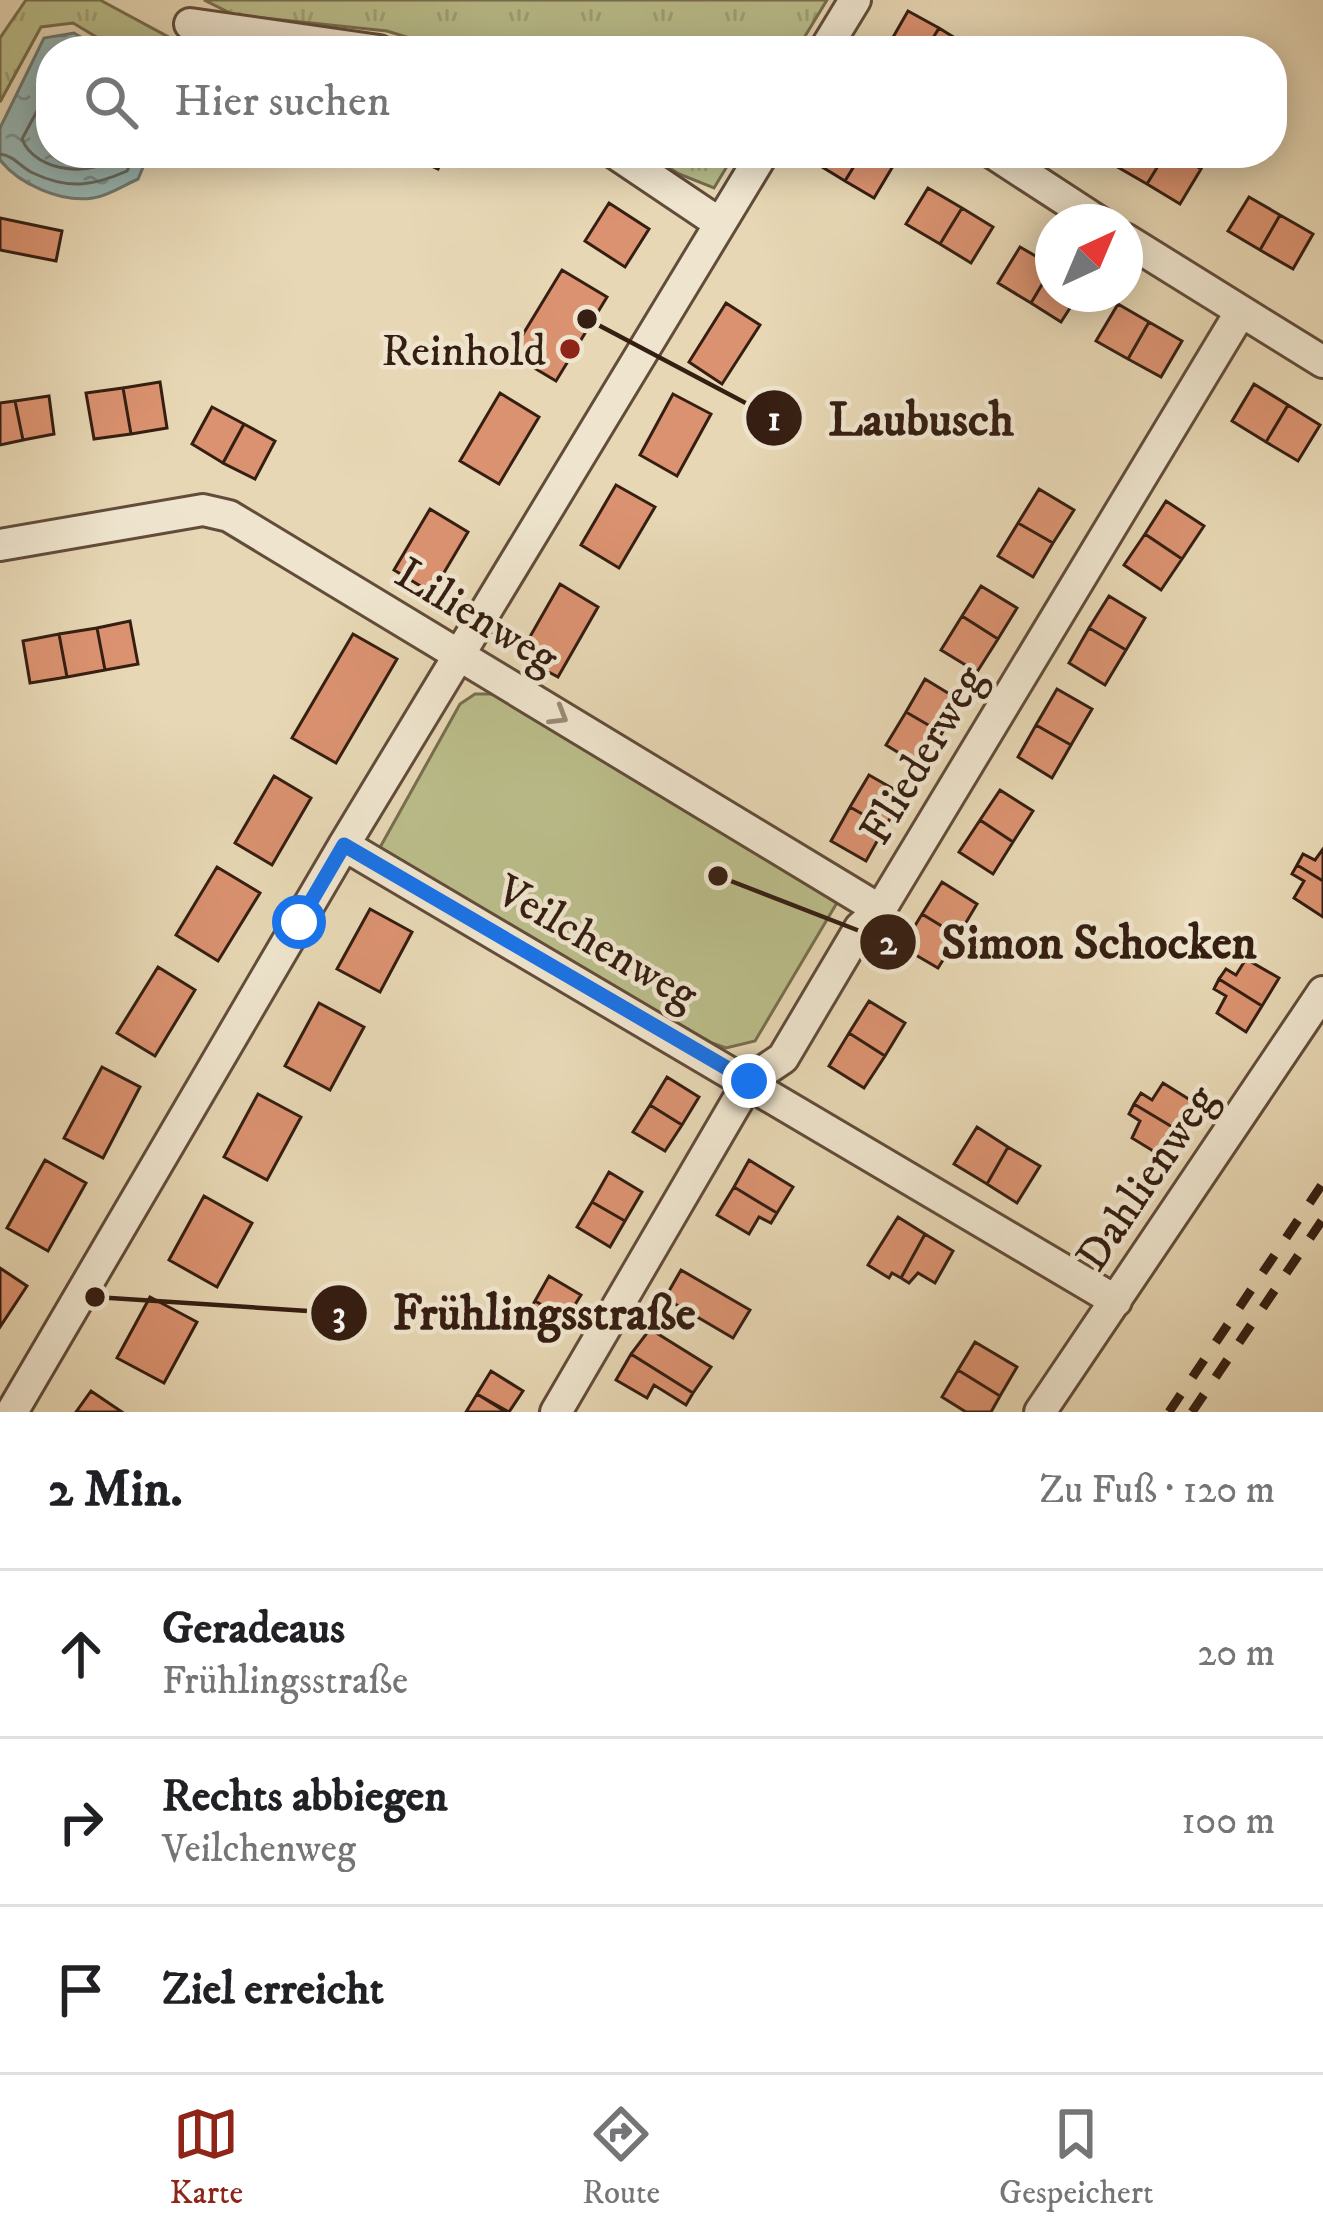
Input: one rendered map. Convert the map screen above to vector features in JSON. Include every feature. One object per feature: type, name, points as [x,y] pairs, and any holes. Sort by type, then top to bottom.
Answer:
[{"type":"street","points":[[837,36],[855,0]]},
{"type":"street","points":[[190,24],[274,36]]},
{"type":"street","points":[[637,168],[719,223]]},
{"type":"street","points":[[12,1412],[344,845],[754,168]]},
{"type":"street","points":[[1017,168],[1072,204]]},
{"type":"street","points":[[1143,251],[1323,362]]},
{"type":"street","name":"Fliederweg","points":[[556,1412],[749,1081],[783,1058],[860,928],[880,910],[1240,313]]},
{"type":"street","name":"Lilienweg","points":[[0,544],[203,510],[229,517],[880,910]]},
{"type":"street","name":"Veilchenweg","points":[[344,845],[1116,1301]]},
{"type":"street","name":"Dahlienweg","points":[[1040,1412],[1323,992]]},
{"type":"green space","points":[[26,0],[100,0],[167,36],[95,36],[73,23],[41,27],[0,102],[0,38]]},
{"type":"green space","points":[[204,0],[827,0],[805,36],[403,36],[234,15]]},
{"type":"green space","points":[[670,168],[726,168],[714,188]]},
{"type":"green space","points":[[475,694],[516,702],[841,896],[755,1041],[726,1048],[712,1043],[378,851],[460,704]]},
{"type":"water","points":[[36,54],[36,168],[143,168],[138,179],[110,193],[68,198],[18,177],[0,160],[0,128]]},
{"type":"building","points":[[908,11],[939,28],[934,36],[894,36]]},
{"type":"building","points":[[824,168],[853,168],[845,181]]},
{"type":"building","points":[[853,168],[892,168],[874,198],[845,181]]},
{"type":"building","points":[[1119,168],[1157,168],[1147,184]]},
{"type":"building","points":[[1157,168],[1201,169],[1180,204],[1147,184]]},
{"type":"building","points":[[928,188],[962,208],[940,244],[906,224]]},
{"type":"building","points":[[1249,197],[1280,215],[1260,250],[1228,231]]},
{"type":"building","points":[[609,203],[649,229],[625,267],[585,241]]},
{"type":"building","points":[[962,208],[993,227],[971,263],[940,244]]},
{"type":"building","points":[[1280,215],[1313,234],[1293,269],[1260,250]]},
{"type":"building","points":[[0,218],[62,231],[56,261],[0,250]]},
{"type":"building","points":[[1020,247],[1035,256],[1031,303],[998,283]]},
{"type":"building","points":[[562,270],[607,297],[556,381],[511,354]]},
{"type":"building","points":[[726,303],[760,325],[722,384],[689,362]]},
{"type":"building","points":[[1045,312],[1067,312],[1061,322]]},
{"type":"building","points":[[1113,312],[1132,312],[1149,322],[1128,359],[1096,341]]},
{"type":"building","points":[[1149,322],[1182,341],[1161,377],[1128,359]]},
{"type":"building","points":[[160,382],[167,428],[131,434],[123,388]]},
{"type":"building","points":[[1254,384],[1288,405],[1266,442],[1232,421]]},
{"type":"building","points":[[123,388],[131,434],[94,439],[86,393]]},
{"type":"building","points":[[500,393],[539,417],[499,484],[460,461]]},
{"type":"building","points":[[673,394],[711,414],[677,476],[640,455]]},
{"type":"building","points":[[49,396],[54,434],[23,440],[15,401]]},
{"type":"building","points":[[15,401],[23,440],[0,445],[0,403]]},
{"type":"building","points":[[1288,405],[1320,425],[1298,461],[1266,442]]},
{"type":"building","points":[[212,407],[244,424],[223,463],[192,444]]},
{"type":"building","points":[[244,424],[275,441],[255,479],[223,463]]},
{"type":"building","points":[[616,485],[655,507],[619,568],[581,545]]},
{"type":"building","points":[[1039,489],[1074,510],[1053,543],[1018,523]]},
{"type":"building","points":[[1166,501],[1204,526],[1182,559],[1145,534]]},
{"type":"building","points":[[430,509],[468,532],[432,593],[394,570]]},
{"type":"building","points":[[1018,523],[1053,543],[1033,577],[998,556]]},
{"type":"building","points":[[1145,534],[1182,559],[1161,590],[1124,565]]},
{"type":"building","points":[[560,584],[598,607],[558,677],[519,656]]},
{"type":"building","points":[[981,586],[1017,608],[998,639],[962,616]]},
{"type":"building","points":[[1109,596],[1145,618],[1126,650],[1089,628]]},
{"type":"building","points":[[962,616],[998,639],[977,672],[941,650]]},
{"type":"building","points":[[130,621],[138,664],[105,670],[97,628]]},
{"type":"building","points":[[97,628],[105,670],[67,677],[59,634]]},
{"type":"building","points":[[1089,628],[1126,650],[1105,685],[1069,663]]},
{"type":"building","points":[[59,634],[67,677],[30,683],[23,641]]},
{"type":"building","points":[[353,634],[397,659],[336,763],[292,738]]},
{"type":"building","points":[[925,679],[961,701],[942,733],[906,712]]},
{"type":"building","points":[[1057,689],[1092,709],[1071,745],[1036,725]]},
{"type":"building","points":[[906,712],[942,733],[922,767],[886,745]]},
{"type":"building","points":[[1036,725],[1071,745],[1052,778],[1018,757]]},
{"type":"building","points":[[869,775],[904,795],[885,827],[850,807]]},
{"type":"building","points":[[274,776],[311,798],[272,865],[235,843]]},
{"type":"building","points":[[1000,790],[1033,811],[1013,842],[980,820]]},
{"type":"building","points":[[850,807],[885,827],[866,861],[831,841]]},
{"type":"building","points":[[980,820],[1013,842],[993,874],[959,852]]},
{"type":"building","points":[[1323,849],[1323,881],[1297,865],[1303,854],[1315,860]]},
{"type":"building","points":[[1297,865],[1323,881],[1323,917],[1294,898],[1304,881],[1292,874]]},
{"type":"building","points":[[217,867],[260,893],[218,961],[176,935]]},
{"type":"building","points":[[942,882],[977,904],[958,936],[922,914]]},
{"type":"building","points":[[370,909],[412,932],[380,992],[337,969]]},
{"type":"building","points":[[922,914],[958,936],[938,968],[902,947]]},
{"type":"building","points":[[1246,959],[1279,978],[1262,1006],[1219,979],[1226,969],[1236,975]]},
{"type":"building","points":[[158,967],[195,990],[155,1056],[117,1033]]},
{"type":"building","points":[[1219,979],[1262,1006],[1246,1032],[1217,1013],[1226,996],[1214,989]]},
{"type":"building","points":[[869,1001],[905,1023],[885,1056],[849,1033]]},
{"type":"building","points":[[319,1003],[364,1027],[330,1090],[285,1066]]},
{"type":"building","points":[[849,1033],[885,1056],[864,1088],[829,1066]]},
{"type":"building","points":[[102,1067],[140,1087],[103,1158],[64,1138]]},
{"type":"building","points":[[667,1077],[699,1097],[682,1125],[650,1105]]},
{"type":"building","points":[[1163,1083],[1195,1103],[1179,1131],[1134,1104],[1141,1093],[1152,1100]]},
{"type":"building","points":[[258,1094],[301,1117],[267,1180],[224,1157]]},
{"type":"building","points":[[1134,1104],[1179,1131],[1163,1157],[1132,1138],[1140,1121],[1129,1114]]},
{"type":"building","points":[[650,1105],[682,1125],[665,1151],[633,1132]]},
{"type":"building","points":[[977,1127],[1008,1147],[987,1184],[954,1164]]},
{"type":"building","points":[[1008,1147],[1040,1166],[1017,1203],[987,1184]]},
{"type":"building","points":[[45,1160],[86,1183],[48,1251],[7,1228]]},
{"type":"building","points":[[749,1160],[793,1187],[777,1213],[734,1187]]},
{"type":"building","points":[[609,1172],[642,1192],[625,1221],[592,1202]]},
{"type":"building","points":[[734,1187],[777,1213],[771,1223],[759,1217],[749,1234],[717,1215]]},
{"type":"building","points":[[204,1196],[252,1223],[217,1287],[169,1260]]},
{"type":"building","points":[[592,1202],[625,1221],[610,1247],[577,1227]]},
{"type":"building","points":[[898,1217],[925,1234],[901,1278],[892,1273],[889,1278],[868,1265]]},
{"type":"building","points":[[925,1234],[953,1251],[935,1283],[918,1273],[909,1283],[901,1278]]},
{"type":"building","points":[[0,1268],[27,1286],[0,1327]]},
{"type":"building","points":[[681,1270],[750,1310],[733,1338],[665,1298]]},
{"type":"building","points":[[549,1276],[581,1295],[566,1319],[535,1301]]},
{"type":"building","points":[[150,1297],[197,1322],[164,1383],[117,1358]]},
{"type":"building","points":[[535,1301],[566,1319],[552,1343],[521,1324]]},
{"type":"building","points":[[650,1329],[711,1367],[693,1393],[631,1354]]},
{"type":"building","points":[[975,1342],[1017,1367],[1000,1396],[958,1370]]},
{"type":"building","points":[[631,1354],[693,1393],[686,1405],[654,1385],[647,1398],[616,1380]]},
{"type":"building","points":[[958,1370],[1000,1396],[991,1412],[966,1412],[942,1397]]},
{"type":"building","points":[[491,1371],[523,1391],[509,1412],[477,1394]]},
{"type":"building","points":[[91,1391],[122,1412],[76,1412]]},
{"type":"building","points":[[477,1394],[506,1412],[466,1412]]},
{"type":"railway","points":[[1169,1412],[1323,1183]]},
{"type":"railway","points":[[1192,1412],[1323,1219]]},
{"type":"place","name":"Laubusch","points":[[587,319]]},
{"type":"place","name":"Reinhold","points":[[570,349]]},
{"type":"place","name":"Simon Schocken","points":[[718,876]]},
{"type":"place","name":"Frühlingsstraße","points":[[95,1297]]},
{"type":"route","points":[[299,922],[344,845],[749,1081]]}]
